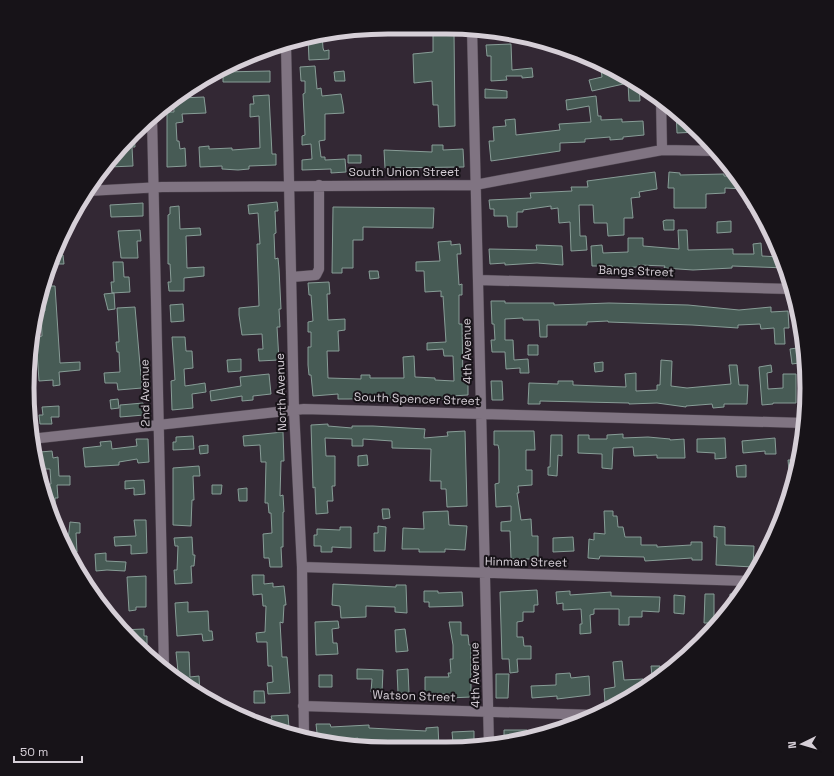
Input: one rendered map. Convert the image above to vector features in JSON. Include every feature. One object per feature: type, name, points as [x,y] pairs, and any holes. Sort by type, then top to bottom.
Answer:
[{"type":"street","name":"4th Avenue","points":[[472,35],[489,739]]},
{"type":"street","name":"North Avenue","points":[[286,49],[294,410],[302,568],[304,732]]},
{"type":"street","points":[[661,106],[662,150]]},
{"type":"street","name":"2nd Avenue","points":[[152,125],[164,662]]},
{"type":"street","name":"South Union Street","points":[[94,191],[154,187],[290,185],[476,185],[662,150],[708,151]]},
{"type":"street","points":[[292,277],[316,275],[319,269],[319,185]]},
{"type":"street","name":"Bangs Street","points":[[479,280],[786,289]]},
{"type":"street","name":"South Spencer Street","points":[[38,438],[294,410],[798,423]]},
{"type":"street","name":"Hinman Street","points":[[302,568],[743,581]]},
{"type":"street","name":"Watson Street","points":[[304,706],[582,715]]},
{"type":"building","points":[[433,34],[454,34],[455,126],[439,127],[438,105],[433,105],[432,81],[414,83],[413,54],[433,52]]},
{"type":"building","points":[[322,40],[324,51],[329,50],[329,59],[309,60],[308,43]]},
{"type":"building","points":[[511,44],[512,70],[532,68],[533,77],[522,78],[522,76],[506,76],[507,80],[491,81],[491,56],[487,56],[486,45]]},
{"type":"building","points":[[315,66],[317,89],[321,88],[322,96],[341,94],[344,113],[325,114],[325,140],[319,141],[321,157],[325,157],[325,160],[345,159],[346,172],[331,173],[331,169],[302,170],[302,160],[312,159],[311,144],[302,145],[302,136],[305,135],[303,94],[305,93],[305,81],[301,81],[300,67]]},
{"type":"building","points":[[601,70],[627,83],[592,91],[589,80],[602,77]]},
{"type":"building","points":[[270,71],[270,82],[223,82],[223,75],[229,72]]},
{"type":"building","points":[[344,71],[345,81],[335,81],[334,72]]},
{"type":"building","points":[[628,84],[639,92],[640,101],[629,101]]},
{"type":"building","points":[[485,89],[507,91],[507,98],[485,98]]},
{"type":"building","points":[[269,95],[272,154],[276,154],[276,165],[249,166],[249,169],[238,170],[222,169],[222,166],[200,167],[199,147],[209,146],[209,149],[232,148],[232,150],[260,148],[259,116],[250,117],[250,104],[254,104],[253,96]]},
{"type":"building","points":[[596,96],[598,116],[601,116],[601,120],[622,119],[622,122],[643,121],[644,135],[623,137],[623,139],[610,140],[610,137],[585,139],[585,142],[560,143],[560,151],[491,161],[489,141],[494,141],[493,127],[506,126],[505,120],[515,119],[516,135],[560,130],[559,124],[591,122],[589,106],[567,110],[566,100]]},
{"type":"building","points":[[204,97],[206,113],[182,114],[183,122],[176,123],[177,141],[179,141],[180,149],[185,148],[186,166],[167,167],[167,112],[174,112],[174,106],[185,98]]},
{"type":"building","points":[[676,120],[690,132],[677,133]]},
{"type":"building","points":[[135,142],[135,147],[132,147],[133,166],[112,167]]},
{"type":"building","points":[[432,145],[443,145],[443,150],[463,149],[464,167],[385,168],[384,150],[432,152]]},
{"type":"building","points":[[348,155],[361,155],[361,163],[348,163]]},
{"type":"building","points":[[655,172],[657,189],[639,192],[640,197],[631,198],[633,218],[624,218],[624,235],[608,236],[607,223],[594,223],[593,205],[579,205],[580,236],[586,236],[587,250],[571,251],[570,222],[559,223],[558,208],[551,209],[551,206],[517,212],[517,227],[508,227],[507,216],[494,216],[494,209],[490,209],[489,200],[531,198],[530,193],[572,191],[571,187],[588,187],[587,181]]},
{"type":"building","points":[[669,172],[680,173],[680,175],[724,174],[724,176],[730,176],[738,189],[725,188],[725,193],[706,194],[706,208],[674,208],[674,188],[668,188]]},
{"type":"building","points":[[277,202],[278,211],[275,211],[276,233],[274,234],[275,259],[278,258],[281,309],[279,309],[280,327],[277,327],[279,360],[259,361],[258,349],[263,349],[262,334],[242,335],[239,315],[239,308],[259,306],[257,244],[260,244],[258,213],[249,214],[248,205]]},
{"type":"building","points":[[143,203],[143,216],[111,217],[110,205]]},
{"type":"building","points":[[179,206],[180,229],[200,228],[201,235],[186,236],[187,268],[204,267],[204,276],[184,278],[184,291],[169,291],[168,282],[171,282],[170,264],[168,264],[168,215],[170,214],[170,207]]},
{"type":"building","points":[[333,207],[434,208],[433,228],[363,227],[363,240],[353,240],[353,268],[342,268],[342,273],[332,273]]},
{"type":"building","points":[[674,220],[674,230],[664,230],[663,221]]},
{"type":"building","points":[[731,221],[731,232],[717,233],[717,222]]},
{"type":"building","points":[[140,230],[141,241],[137,241],[138,258],[121,258],[118,231]]},
{"type":"building","points":[[678,230],[687,230],[688,250],[733,249],[733,254],[754,254],[753,244],[761,243],[762,256],[774,257],[779,268],[732,266],[732,268],[693,270],[664,268],[665,266],[639,265],[639,267],[612,268],[612,266],[592,266],[591,246],[602,245],[603,253],[628,252],[628,238],[643,238],[643,246],[679,249]]},
{"type":"building","points":[[451,241],[451,245],[460,244],[461,254],[457,254],[459,285],[462,284],[462,295],[459,295],[459,324],[462,324],[463,382],[468,382],[468,395],[452,396],[452,401],[423,397],[338,399],[338,394],[313,396],[311,375],[309,375],[308,365],[308,347],[311,347],[311,332],[308,332],[308,322],[313,321],[311,295],[309,295],[308,283],[329,282],[330,294],[327,294],[328,320],[345,319],[345,330],[338,331],[339,351],[327,351],[328,378],[361,379],[361,375],[370,375],[370,378],[404,378],[403,357],[414,356],[415,377],[454,381],[453,356],[444,356],[443,349],[427,350],[427,343],[446,342],[443,296],[441,297],[441,291],[425,292],[424,271],[416,271],[416,262],[440,261],[438,242]]},
{"type":"building","points":[[536,245],[562,246],[563,265],[537,263],[505,265],[505,263],[490,264],[489,249],[537,250]]},
{"type":"building","points":[[60,255],[63,255],[64,264],[57,264]]},
{"type":"building","points":[[113,262],[123,262],[124,277],[129,277],[130,292],[112,293],[111,282],[114,282]]},
{"type":"building","points":[[369,271],[378,271],[379,278],[370,279]]},
{"type":"building","points":[[51,281],[51,286],[55,286],[60,363],[80,362],[80,370],[59,372],[60,385],[53,386],[53,380],[39,381],[37,346],[38,337],[42,336],[41,318],[43,312],[45,311],[45,302]]},
{"type":"building","points":[[114,293],[115,309],[108,310],[104,294]]},
{"type":"building","points":[[491,301],[505,301],[505,303],[554,303],[554,305],[609,303],[688,305],[739,310],[771,307],[771,312],[788,311],[789,328],[784,328],[785,344],[775,344],[774,328],[761,329],[760,324],[738,325],[738,328],[608,321],[587,322],[587,325],[547,325],[547,337],[540,337],[539,320],[523,320],[523,318],[505,319],[505,340],[513,340],[514,360],[528,359],[529,373],[520,373],[520,368],[506,369],[505,352],[492,352],[491,340],[495,340],[494,324],[492,324]]},
{"type":"building","points":[[183,304],[184,321],[171,322],[170,305]]},
{"type":"building","points":[[135,307],[142,388],[118,390],[117,383],[105,383],[104,373],[120,372],[119,352],[117,352],[116,342],[119,342],[117,308]]},
{"type":"building","points":[[172,337],[185,337],[186,351],[192,351],[193,368],[184,369],[185,386],[205,383],[206,392],[192,394],[193,408],[172,410],[171,381],[175,380]]},
{"type":"building","points":[[528,345],[538,345],[538,355],[528,355]]},
{"type":"building","points":[[797,348],[799,363],[792,364],[790,349]]},
{"type":"building","points":[[241,359],[241,371],[228,372],[227,360]]},
{"type":"building","points":[[661,360],[672,361],[671,386],[687,388],[731,384],[729,365],[737,365],[739,385],[748,385],[747,404],[724,404],[724,407],[713,408],[712,404],[686,407],[657,403],[629,404],[540,401],[540,404],[528,404],[529,383],[558,384],[558,381],[573,381],[573,385],[626,387],[625,374],[636,373],[636,391],[657,390],[657,385],[660,385]]},
{"type":"building","points":[[603,362],[603,371],[595,372],[594,363]]},
{"type":"building","points":[[771,365],[772,372],[767,373],[768,389],[783,388],[783,374],[796,374],[796,403],[773,403],[762,405],[759,367]]},
{"type":"building","points":[[269,374],[271,394],[253,396],[253,400],[242,401],[242,396],[211,401],[210,391],[241,386],[240,377]]},
{"type":"building","points":[[491,381],[502,381],[503,400],[492,400]]},
{"type":"building","points":[[118,399],[119,408],[111,409],[110,400]]},
{"type":"building","points":[[143,403],[144,415],[120,417],[120,405]]},
{"type":"building","points":[[59,406],[59,417],[51,417],[52,424],[40,424],[39,415],[43,415],[42,407]]},
{"type":"building","points":[[328,424],[328,426],[352,428],[352,426],[373,426],[425,429],[424,438],[448,436],[447,432],[465,431],[467,506],[447,507],[446,489],[441,489],[441,481],[430,481],[431,449],[392,448],[392,441],[363,439],[363,446],[352,446],[352,439],[325,438],[326,456],[335,456],[335,486],[332,486],[333,501],[327,501],[328,513],[316,514],[315,487],[313,488],[311,425]]},
{"type":"building","points":[[494,431],[534,431],[535,450],[526,450],[526,470],[532,470],[532,485],[518,486],[519,493],[517,493],[521,520],[531,519],[532,536],[538,536],[538,559],[511,559],[510,531],[501,531],[501,522],[511,521],[511,506],[496,507],[495,484],[499,483],[499,450],[498,445],[494,445]]},
{"type":"building","points":[[283,432],[284,461],[281,461],[280,496],[283,495],[284,512],[283,547],[281,547],[282,567],[270,567],[269,558],[264,558],[263,534],[272,533],[271,513],[269,513],[268,503],[265,503],[266,462],[261,462],[260,445],[244,446],[243,436]]},
{"type":"building","points":[[623,434],[623,438],[648,437],[670,440],[684,439],[685,458],[657,458],[657,455],[634,456],[633,447],[613,448],[612,469],[602,468],[602,454],[578,453],[578,435],[589,435],[589,439],[607,439],[607,435]]},
{"type":"building","points":[[551,435],[562,435],[562,456],[558,455],[557,476],[548,475],[548,467],[550,467]]},
{"type":"building","points":[[193,436],[194,449],[173,450],[173,442],[176,442],[176,437]]},
{"type":"building","points":[[725,438],[726,458],[715,459],[715,453],[697,452],[697,439]]},
{"type":"building","points":[[775,438],[776,454],[765,454],[765,451],[743,453],[742,441]]},
{"type":"building","points":[[136,439],[148,439],[149,462],[138,463],[137,459],[119,462],[119,465],[85,467],[83,448],[101,446],[100,442],[111,441],[112,449],[137,446]]},
{"type":"building","points":[[208,445],[208,453],[200,454],[199,446]]},
{"type":"building","points":[[52,451],[53,458],[58,457],[59,476],[70,476],[70,485],[57,485],[58,498],[55,498],[55,508],[47,485],[51,484],[50,469],[44,469],[40,452]]},
{"type":"building","points":[[367,455],[368,465],[358,466],[358,456]]},
{"type":"building","points":[[788,460],[792,460],[789,474]]},
{"type":"building","points":[[746,465],[746,477],[737,477],[736,466]]},
{"type":"building","points":[[199,466],[200,476],[193,476],[194,500],[192,500],[191,526],[173,525],[173,468]]},
{"type":"building","points":[[144,480],[145,494],[134,495],[134,488],[125,489],[125,481]]},
{"type":"building","points":[[212,485],[222,485],[221,494],[212,494]]},
{"type":"building","points":[[247,488],[247,501],[239,501],[238,489]]},
{"type":"building","points":[[382,509],[389,509],[390,518],[383,519]]},
{"type":"building","points":[[448,511],[449,525],[467,526],[465,550],[445,549],[445,552],[419,552],[419,549],[402,549],[403,528],[424,529],[423,512]]},
{"type":"building","points":[[604,511],[613,511],[613,516],[617,516],[618,527],[623,527],[625,537],[641,537],[641,545],[657,545],[657,547],[691,545],[691,542],[702,542],[702,560],[692,560],[692,558],[645,561],[644,557],[600,556],[599,559],[588,558],[589,539],[594,540],[594,533],[605,534]]},
{"type":"building","points":[[134,520],[146,520],[147,553],[131,554],[131,545],[115,546],[114,537],[136,536]]},
{"type":"building","points":[[70,522],[80,523],[80,533],[76,533],[77,552],[74,552],[68,539]]},
{"type":"building","points":[[378,526],[386,527],[385,551],[374,551],[374,533],[378,533]]},
{"type":"building","points":[[714,526],[725,527],[725,545],[754,546],[752,567],[716,565],[717,537],[714,537]]},
{"type":"building","points":[[340,527],[351,527],[351,548],[332,547],[332,552],[321,552],[321,546],[314,546],[314,535],[317,535],[317,529],[340,530]]},
{"type":"building","points":[[192,537],[193,555],[195,555],[194,566],[191,566],[192,583],[175,584],[174,570],[177,570],[178,546],[175,546],[174,538]]},
{"type":"building","points":[[573,537],[574,551],[553,552],[553,538]]},
{"type":"building","points":[[106,553],[106,561],[126,562],[125,571],[96,571],[95,554]]},
{"type":"building","points":[[252,575],[264,575],[264,584],[273,583],[273,587],[284,586],[286,605],[284,605],[283,623],[280,622],[282,657],[287,657],[290,693],[268,694],[267,683],[273,682],[272,666],[268,666],[267,642],[257,642],[256,633],[265,632],[266,606],[263,606],[262,594],[253,595]]},
{"type":"building","points":[[146,576],[146,607],[136,607],[136,610],[129,611],[127,577]]},
{"type":"building","points":[[333,584],[396,587],[396,585],[406,585],[407,613],[395,612],[395,607],[366,606],[366,617],[341,618],[340,606],[332,605]]},
{"type":"building","points":[[537,590],[538,605],[534,605],[534,612],[523,612],[523,621],[517,622],[517,637],[523,637],[524,646],[531,646],[531,659],[517,659],[518,672],[510,673],[509,659],[502,659],[500,592]]},
{"type":"building","points":[[424,591],[438,591],[438,593],[462,592],[463,606],[429,607],[429,602],[424,602]]},
{"type":"building","points":[[570,591],[570,595],[611,592],[611,596],[660,597],[659,612],[642,611],[642,617],[629,617],[629,625],[619,625],[619,609],[594,609],[594,614],[590,615],[591,633],[580,634],[580,624],[582,624],[581,609],[563,610],[563,603],[557,604],[556,592]]},
{"type":"building","points":[[705,594],[714,594],[714,619],[710,623],[704,623]]},
{"type":"building","points":[[730,594],[734,594],[730,600]]},
{"type":"building","points":[[674,595],[685,596],[684,614],[674,613]]},
{"type":"building","points":[[188,602],[188,612],[208,611],[209,631],[212,631],[213,640],[203,641],[202,634],[177,636],[175,603]]},
{"type":"building","points":[[338,621],[339,628],[332,629],[333,643],[337,643],[338,654],[316,655],[315,622]]},
{"type":"building","points":[[449,622],[461,622],[461,635],[468,635],[469,645],[471,645],[471,697],[448,698],[448,694],[425,694],[425,677],[449,677],[448,673],[451,673],[450,659],[453,659],[453,645]]},
{"type":"building","points":[[144,629],[144,636],[147,636],[147,644],[144,644],[130,630]]},
{"type":"building","points":[[405,629],[408,651],[396,652],[395,630]]},
{"type":"building","points":[[176,652],[189,652],[190,677],[199,676],[200,688],[191,682],[178,673]]},
{"type":"building","points":[[622,661],[624,680],[643,679],[643,682],[623,695],[605,703],[604,689],[615,687],[613,662]]},
{"type":"building","points":[[651,666],[660,666],[660,670],[652,676]]},
{"type":"building","points":[[357,669],[383,670],[382,693],[371,692],[372,679],[357,679]]},
{"type":"building","points":[[408,669],[409,693],[398,693],[397,670]]},
{"type":"building","points":[[570,673],[571,678],[589,676],[590,695],[557,699],[557,696],[532,698],[531,686],[556,685],[556,674]]},
{"type":"building","points":[[496,674],[509,674],[508,698],[496,698]]},
{"type":"building","points":[[319,675],[332,675],[332,687],[319,687]]},
{"type":"building","points":[[254,691],[264,691],[265,703],[254,703]]},
{"type":"building","points":[[288,715],[289,728],[266,720],[272,719],[271,716]]},
{"type":"building","points":[[316,724],[330,724],[331,727],[369,725],[369,728],[426,731],[426,728],[438,727],[439,742],[365,741],[358,740],[358,738],[343,739],[317,735]]},
{"type":"building","points":[[504,730],[527,730],[527,732],[504,737]]},
{"type":"building","points":[[474,731],[474,741],[453,742],[452,732]]}]
